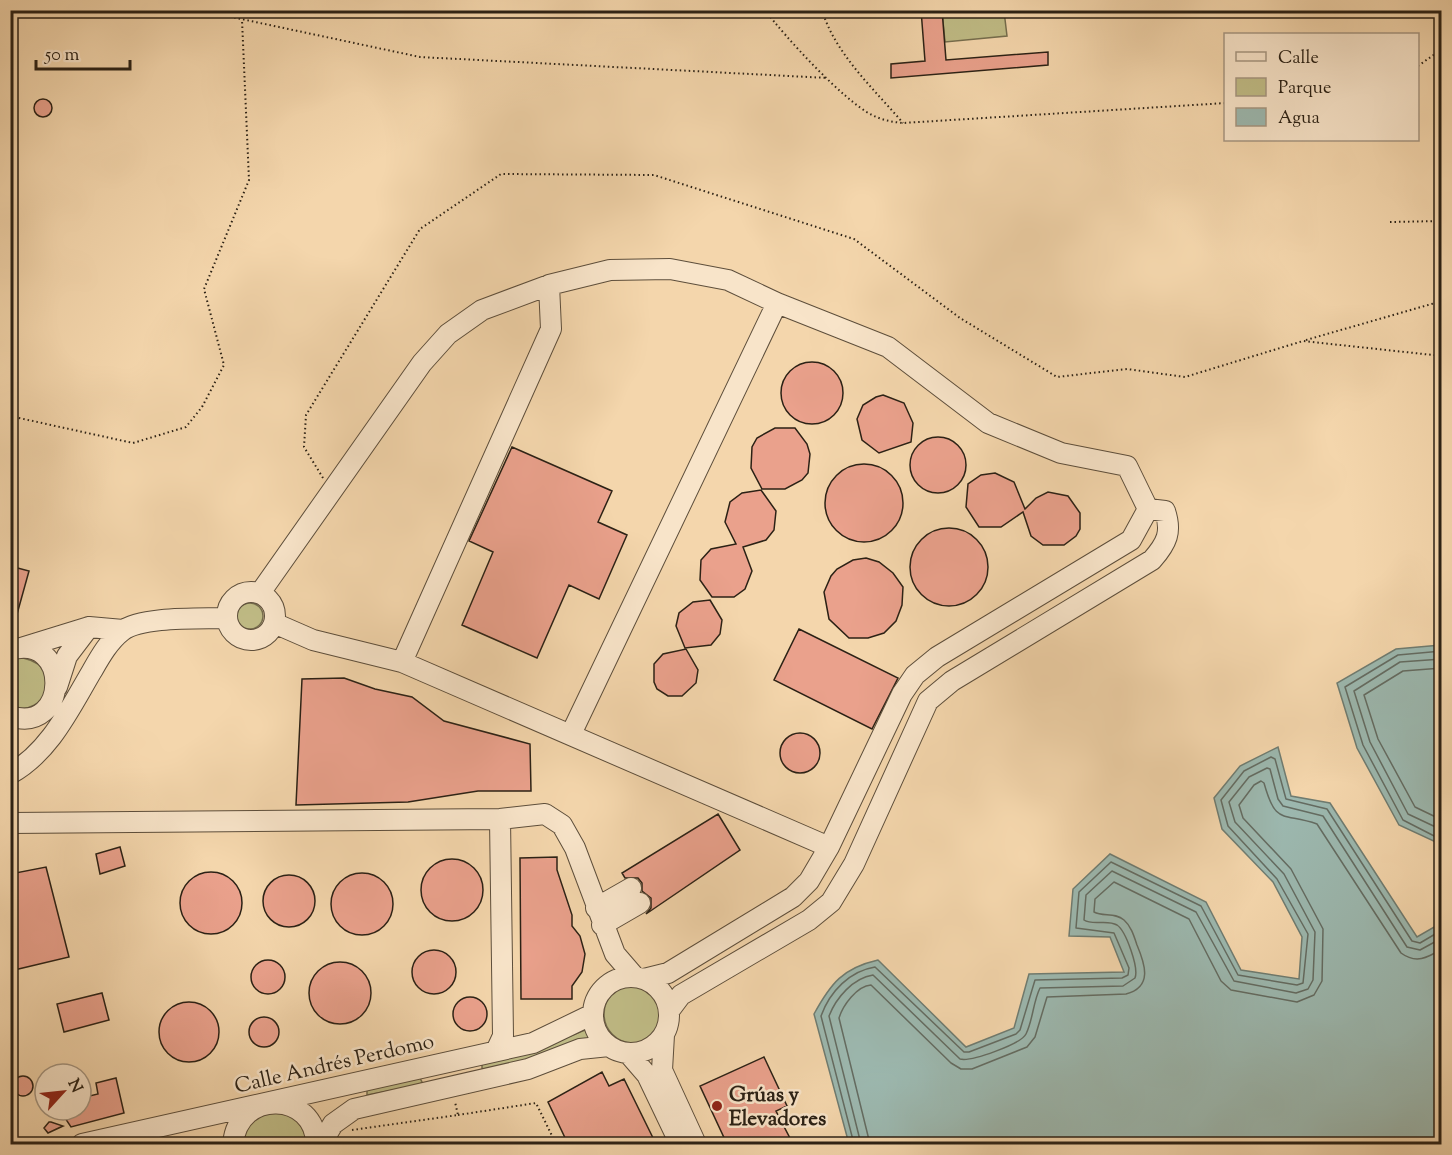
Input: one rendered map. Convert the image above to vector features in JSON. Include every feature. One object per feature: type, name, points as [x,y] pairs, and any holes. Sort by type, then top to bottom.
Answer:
[{"type":"street","points":[[260,593],[422,363],[448,334],[482,310],[549,285],[610,270],[670,269],[728,280],[777,303],[888,347],[988,423],[1061,453],[1126,466],[1148,509]]},
{"type":"street","points":[[402,662],[551,329],[549,285]]},
{"type":"street","points":[[571,734],[777,303]]},
{"type":"street","points":[[609,1046],[594,1026],[593,1014],[601,991],[616,980],[668,973],[767,915],[793,897],[809,881],[829,847],[902,694],[915,675],[937,657],[1131,540],[1148,509]]},
{"type":"street","points":[[696,1144],[662,1070],[664,1035],[669,1011],[681,995],[780,938],[809,920],[831,902],[854,864],[928,701],[952,681],[1152,560],[1165,545],[1171,528],[1165,511],[1148,509]]},
{"type":"street","points":[[251,592],[260,593],[274,609],[274,624],[271,630],[259,639],[244,640],[231,632],[226,618],[230,602],[236,596],[251,592]]},
{"type":"street","points":[[16,649],[89,627],[123,630],[142,623],[226,618]]},
{"type":"street","points":[[274,624],[313,640],[402,662],[829,847]]},
{"type":"street","points":[[10,716],[28,718],[39,714],[54,698],[67,656],[89,627]]},
{"type":"street","points":[[10,774],[34,756],[59,727],[105,649],[123,630]]},
{"type":"street","points":[[16,649],[44,655],[56,675],[57,687]]},
{"type":"street","points":[[10,823],[500,819],[546,814],[562,825],[575,848],[599,917],[615,954],[639,978],[661,991],[669,1011]]},
{"type":"street","points":[[496,1051],[503,1036],[500,819]]},
{"type":"street","points":[[599,917],[635,896]]},
{"type":"street","points":[[767,915],[780,938]]},
{"type":"street","name":"Calle Andrés Perdomo","points":[[82,1144],[532,1043],[593,1014]]},
{"type":"street","points":[[628,1053],[649,1049],[664,1035]]},
{"type":"street","points":[[321,1144],[333,1124],[354,1109],[528,1069],[580,1049],[609,1046],[628,1053],[647,1075],[680,1144]]},
{"type":"street","points":[[233,1144],[240,1122],[249,1111],[261,1105],[276,1103],[290,1106],[302,1113],[311,1124],[316,1144]]},
{"type":"path","points":[[199,10],[420,57],[828,78]]},
{"type":"path","points":[[765,10],[828,78],[870,114],[888,121],[903,123],[1224,103]]},
{"type":"path","points":[[822,10],[826,23],[852,64],[903,123]]},
{"type":"path","points":[[10,416],[133,443],[186,427],[202,407],[224,365],[204,289],[249,180],[242,20]]},
{"type":"path","points":[[1419,65],[1442,49]]},
{"type":"path","points":[[1390,222],[1442,221]]},
{"type":"path","points":[[1304,341],[1442,301]]},
{"type":"path","points":[[458,1115],[536,1103],[556,1144]]},
{"type":"green space","points":[[942,11],[1004,11],[1007,36],[945,42]]},
{"type":"green space","points":[[250,603],[260,606],[263,616],[260,626],[250,629],[240,626],[237,616],[240,606]]},
{"type":"green space","points":[[15,657],[32,661],[42,668],[47,678],[47,689],[42,698],[34,705],[23,708],[11,706],[10,659]]},
{"type":"green space","points":[[627,985],[639,985],[654,993],[662,1008],[662,1020],[654,1035],[639,1043],[627,1043],[612,1035],[604,1020],[604,1008],[612,993]]},
{"type":"green space","points":[[585,1030],[590,1038],[529,1061],[485,1070],[482,1068],[482,1064],[546,1046]]},
{"type":"green space","points":[[420,1078],[422,1082],[420,1085],[367,1095],[367,1090]]},
{"type":"green space","points":[[270,1111],[286,1114],[296,1120],[303,1129],[308,1144],[242,1144],[245,1132],[251,1124]]},
{"type":"water","points":[[1442,645],[1441,851],[1436,842],[1399,825],[1357,748],[1337,683],[1396,649]]},
{"type":"water","points":[[1278,747],[1291,796],[1330,803],[1417,937],[1441,923],[1441,1144],[849,1144],[814,1014],[832,985],[856,967],[878,960],[966,1047],[1014,1028],[1029,974],[1124,972],[1110,937],[1069,936],[1073,889],[1110,854],[1206,902],[1241,970],[1299,979],[1302,937],[1273,882],[1222,829],[1214,798],[1240,766]]},
{"type":"building","points":[[921,10],[942,10],[946,60],[1048,52],[1048,65],[891,78],[891,64],[925,61]]},
{"type":"building","points":[[43,99],[49,102],[52,108],[49,114],[43,117],[37,114],[34,108],[37,102]]},
{"type":"building","points":[[812,362],[834,371],[843,393],[834,415],[812,424],[790,415],[781,393],[790,371]]},
{"type":"building","points":[[883,395],[904,403],[913,423],[911,442],[879,453],[862,440],[857,419],[863,405]]},
{"type":"building","points":[[775,428],[795,428],[807,444],[810,454],[808,473],[802,480],[785,489],[762,489],[751,468],[752,447],[757,438]]},
{"type":"building","points":[[938,437],[949,439],[958,445],[964,454],[966,465],[964,476],[958,485],[949,491],[938,493],[927,491],[918,485],[912,476],[910,465],[912,454],[918,445],[927,439]]},
{"type":"building","points":[[512,447],[612,491],[598,522],[627,535],[599,599],[569,585],[537,658],[462,625],[493,552],[469,541]]},
{"type":"building","points":[[856,464],[872,464],[886,470],[897,481],[903,495],[903,511],[897,525],[886,536],[872,542],[856,542],[842,536],[831,525],[825,511],[825,495],[831,481],[842,470]]},
{"type":"building","points":[[995,473],[1014,482],[1025,509],[1036,498],[1048,492],[1068,496],[1080,513],[1080,529],[1076,536],[1064,545],[1043,545],[1031,536],[1023,512],[1001,527],[979,527],[966,507],[968,484],[981,475]]},
{"type":"building","points":[[761,490],[776,511],[774,530],[766,540],[743,547],[752,571],[745,589],[734,597],[712,597],[700,580],[701,560],[711,549],[736,544],[725,522],[730,502],[742,493]]},
{"type":"building","points":[[941,528],[957,528],[971,534],[982,545],[988,559],[988,575],[982,589],[971,600],[957,606],[941,606],[927,600],[916,589],[910,575],[910,559],[916,545],[927,534]]},
{"type":"building","points":[[866,558],[879,562],[893,573],[903,587],[902,605],[896,621],[884,633],[868,638],[849,638],[829,619],[824,592],[837,569],[853,560]]},
{"type":"building","points":[[10,566],[29,571],[14,625],[10,625]]},
{"type":"building","points":[[710,600],[722,620],[720,634],[711,645],[685,648],[676,626],[679,613],[693,602]]},
{"type":"building","points":[[799,629],[898,678],[872,729],[774,680]]},
{"type":"building","points":[[686,649],[698,670],[696,683],[682,696],[668,696],[657,689],[654,682],[654,664],[663,654]]},
{"type":"building","points":[[344,678],[375,689],[412,697],[444,721],[530,744],[531,791],[478,791],[408,802],[296,805],[302,679]]},
{"type":"building","points":[[800,733],[814,739],[820,753],[814,767],[800,773],[786,767],[780,753],[786,739]]},
{"type":"building","points":[[718,814],[740,850],[646,914],[651,908],[651,898],[642,891],[642,883],[638,878],[625,878],[622,873]]},
{"type":"building","points":[[120,847],[125,866],[100,874],[96,854]]},
{"type":"building","points":[[557,857],[557,870],[572,915],[572,926],[580,936],[585,954],[582,972],[572,986],[572,999],[521,999],[520,858]]},
{"type":"building","points":[[452,859],[474,868],[483,890],[474,912],[452,921],[430,912],[421,890],[430,868]]},
{"type":"building","points":[[46,867],[69,957],[10,971],[10,874]]},
{"type":"building","points":[[211,872],[233,881],[242,903],[233,925],[211,934],[189,925],[180,903],[189,881]]},
{"type":"building","points":[[362,873],[384,882],[393,904],[384,926],[362,935],[340,926],[331,904],[340,882]]},
{"type":"building","points":[[289,875],[299,877],[307,883],[313,891],[315,901],[313,911],[307,919],[299,925],[289,927],[279,925],[271,919],[265,911],[263,901],[265,891],[271,883],[279,877]]},
{"type":"building","points":[[434,950],[449,957],[456,972],[449,987],[434,994],[419,987],[412,972],[419,957]]},
{"type":"building","points":[[268,960],[280,965],[285,977],[280,989],[268,994],[256,989],[251,977],[256,965]]},
{"type":"building","points":[[340,962],[362,971],[371,993],[362,1015],[340,1024],[318,1015],[309,993],[318,971]]},
{"type":"building","points":[[102,993],[109,1020],[64,1032],[57,1004]]},
{"type":"building","points":[[470,997],[482,1002],[487,1014],[482,1026],[470,1031],[458,1026],[453,1014],[458,1002]]},
{"type":"building","points":[[189,1002],[206,1007],[214,1015],[219,1032],[214,1049],[206,1057],[189,1062],[172,1057],[164,1049],[159,1032],[164,1015],[172,1007]]},
{"type":"building","points":[[264,1017],[274,1022],[279,1032],[274,1042],[264,1047],[254,1042],[249,1032],[254,1022]]},
{"type":"building","points":[[764,1057],[787,1106],[776,1111],[793,1144],[727,1144],[700,1086]]},
{"type":"building","points":[[602,1072],[609,1086],[624,1079],[656,1144],[568,1144],[548,1102]]},
{"type":"building","points":[[19,1077],[27,1077],[32,1082],[32,1090],[27,1095],[19,1095],[14,1090],[14,1082]]},
{"type":"building","points":[[116,1078],[124,1113],[93,1121],[93,1095],[98,1094],[96,1083]]},
{"type":"building","points":[[49,1122],[63,1126],[48,1133],[44,1128]]},
{"type":"building","points":[[68,1122],[90,1122],[71,1127]]},
{"type":"place","name":"Grúas y Elevadores","points":[[717,1106]]}]
